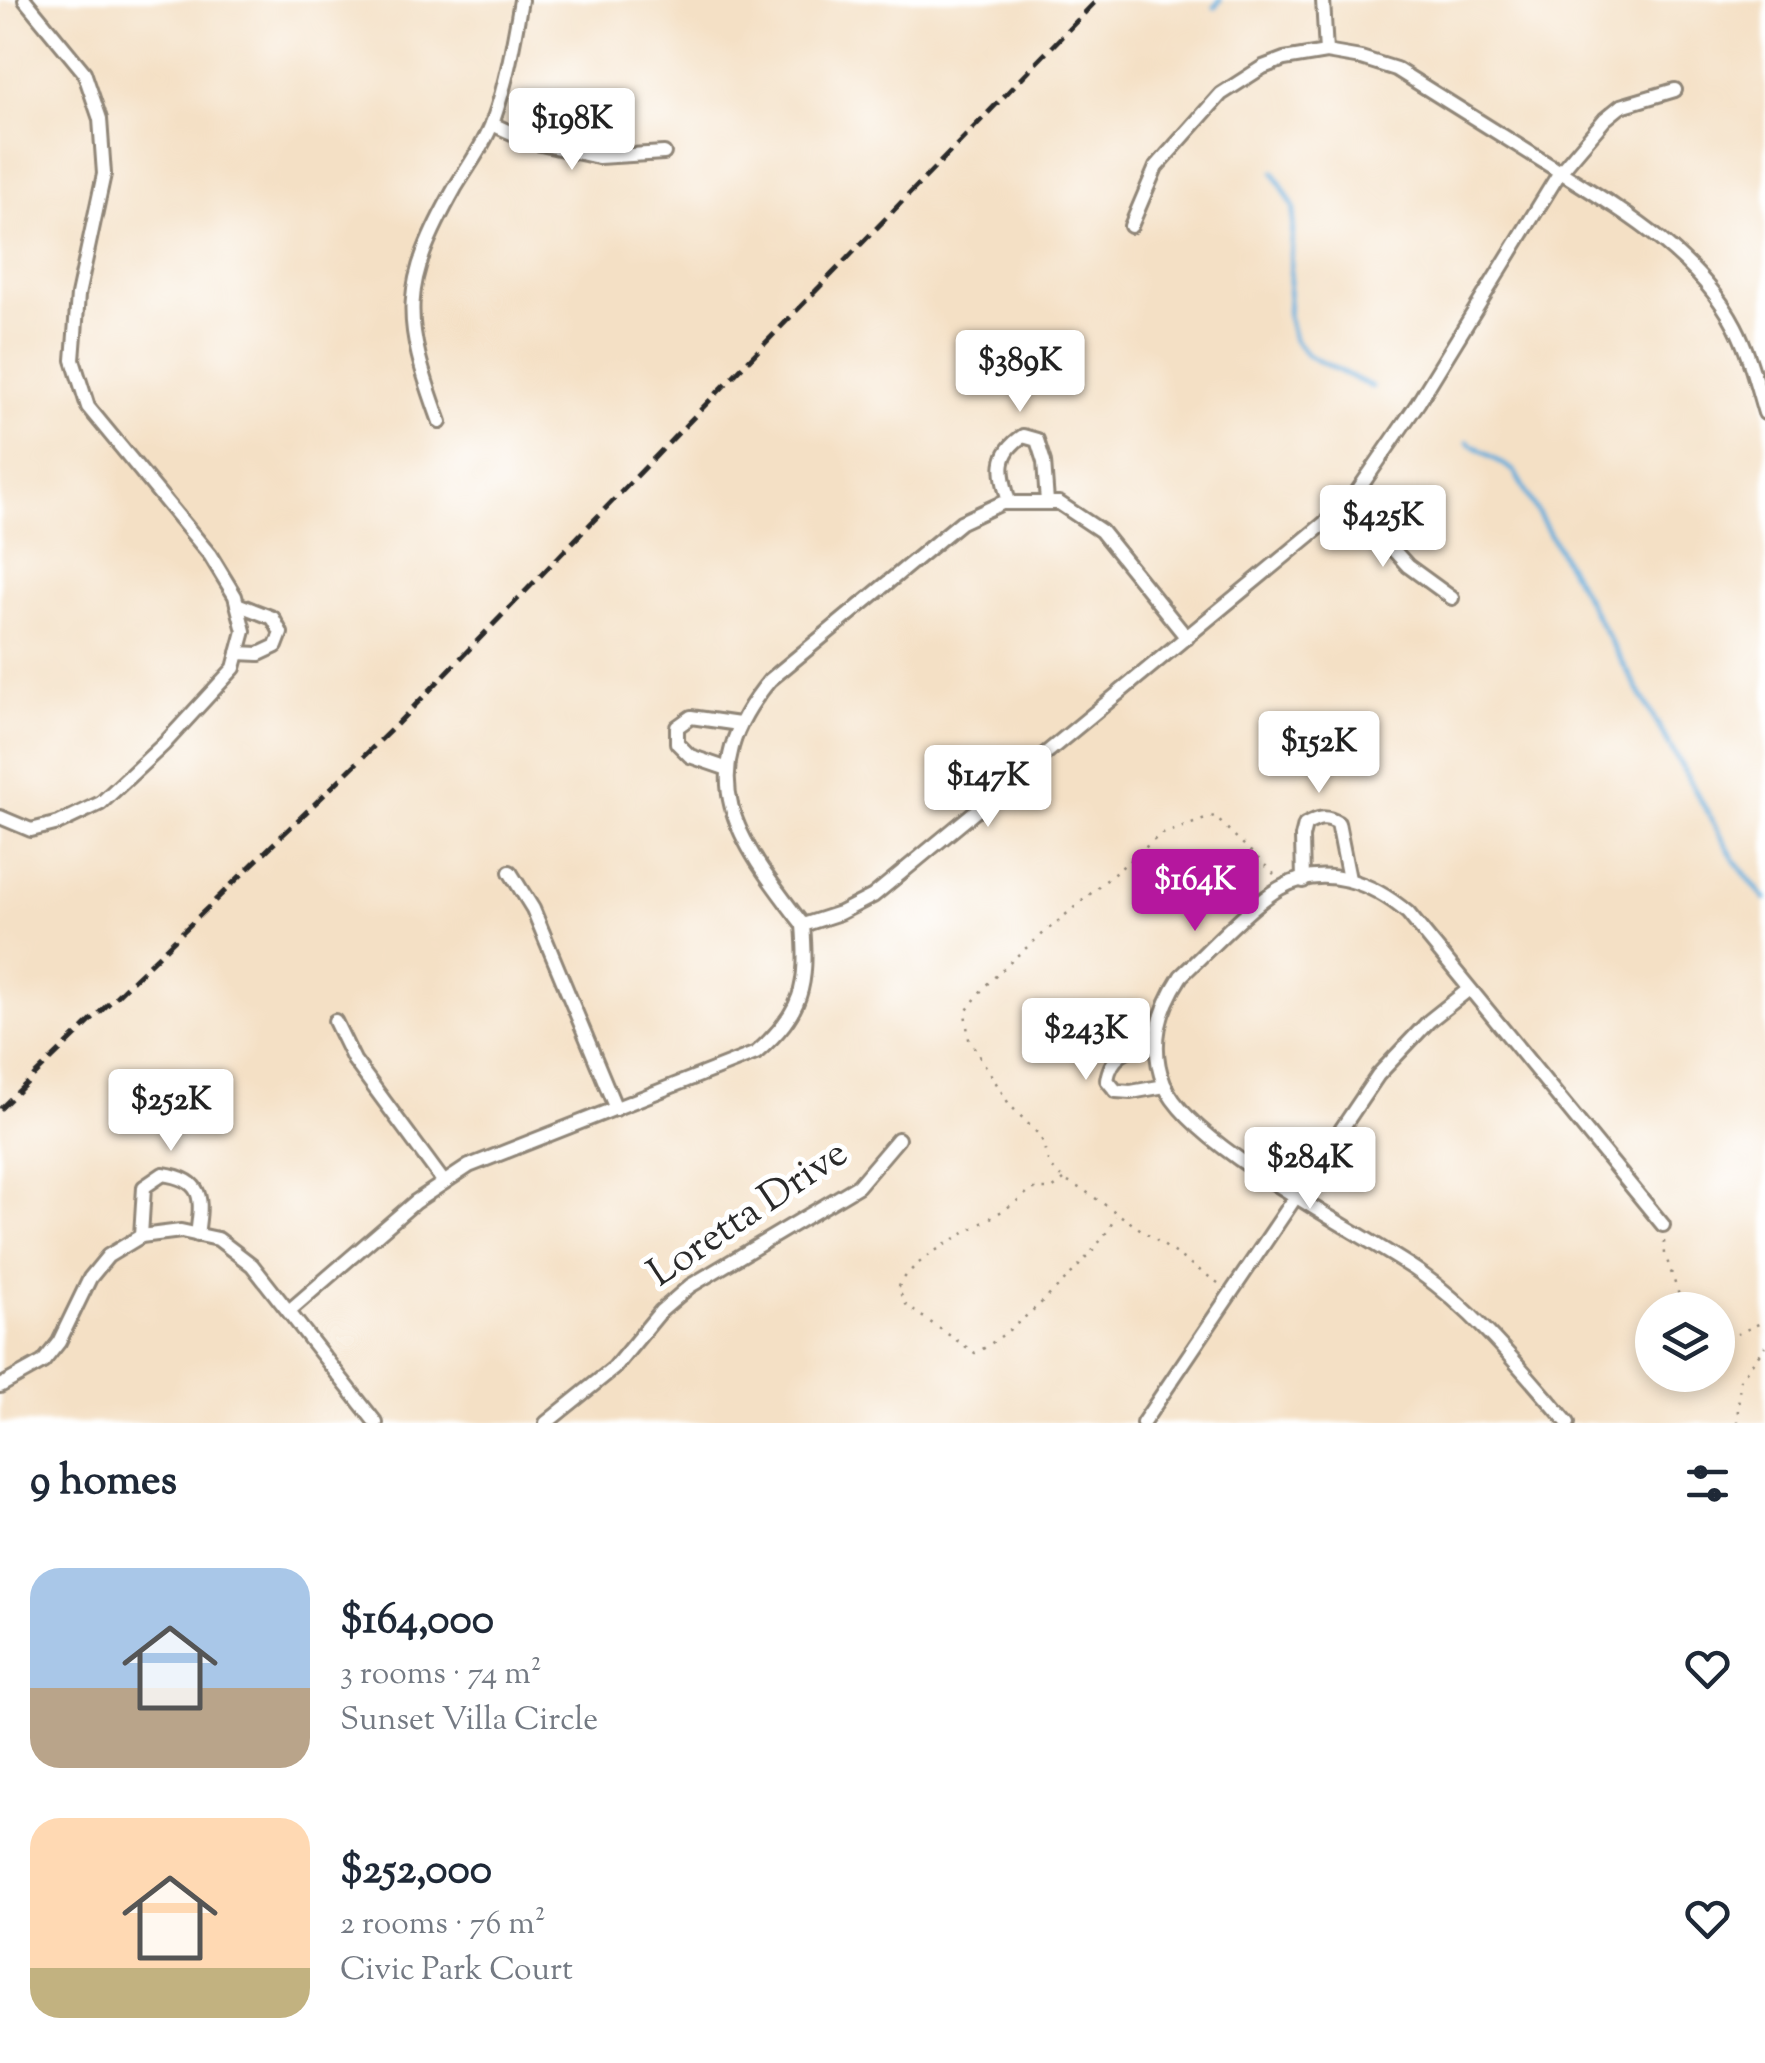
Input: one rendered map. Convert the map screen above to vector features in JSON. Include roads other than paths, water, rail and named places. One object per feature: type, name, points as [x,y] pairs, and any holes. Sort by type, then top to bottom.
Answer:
[{"type":"street","points":[[0,817],[31,830],[59,823],[102,803],[234,668],[244,632],[238,604],[210,555],[88,406],[73,360],[78,295],[104,174],[100,119],[84,72],[25,0]]},
{"type":"street","points":[[440,422],[420,366],[412,317],[414,280],[432,230],[492,124],[521,0]]},
{"type":"street","points":[[1323,0],[1326,52]]},
{"type":"street","points":[[1131,226],[1156,167],[1221,94],[1263,66],[1284,59],[1326,52],[1361,58],[1396,69],[1560,172],[1670,248],[1705,284],[1735,325],[1765,412]]},
{"type":"street","points":[[803,925],[874,896],[1350,502],[1418,403],[1560,172],[1620,106],[1675,90]]},
{"type":"street","points":[[492,124],[532,142],[598,157],[664,152]]},
{"type":"street","points":[[1009,502],[1002,459],[1007,446],[1023,436],[1037,440],[1044,462],[1046,502]]},
{"type":"street","points":[[290,1310],[444,1181],[469,1166],[756,1053],[783,1030],[804,986],[803,925],[763,872],[740,833],[729,802],[728,768],[740,724],[770,680],[961,522],[1009,502],[1058,503],[1101,531],[1187,638]]},
{"type":"street","points":[[1350,502],[1408,566],[1452,598]]},
{"type":"street","points":[[238,604],[273,618],[281,633],[276,646],[259,654],[238,653]]},
{"type":"street","points":[[728,768],[690,756],[677,743],[677,727],[690,717],[740,724]]},
{"type":"street","points":[[1303,881],[1302,837],[1305,826],[1318,818],[1338,823],[1349,880]]},
{"type":"street","points":[[510,872],[533,909],[616,1109]]},
{"type":"street","points":[[1568,1423],[1472,1315],[1420,1273],[1214,1140],[1182,1112],[1165,1086],[1156,1042],[1162,1012],[1181,976],[1284,886],[1330,877],[1387,895],[1408,913],[1663,1225]]},
{"type":"street","points":[[1143,1423],[1378,1075],[1429,1021],[1468,990]]},
{"type":"street","points":[[335,1021],[354,1060],[444,1181]]},
{"type":"street","points":[[1156,1042],[1118,1056],[1109,1065],[1107,1080],[1116,1091],[1165,1086]]},
{"type":"street","name":"Loretta Drive","points":[[546,1423],[614,1368],[661,1311],[690,1286],[858,1186],[898,1139]]},
{"type":"street","points":[[141,1236],[144,1187],[163,1174],[181,1177],[196,1188],[202,1202],[197,1235]]},
{"type":"street","points":[[0,1386],[43,1362],[70,1323],[90,1278],[108,1256],[141,1236],[180,1231],[218,1239],[252,1265],[376,1423]]},
{"type":"waterway","points":[[1215,7],[1220,0]]},
{"type":"waterway","points":[[1274,172],[1294,208],[1288,316],[1294,339],[1307,355],[1372,387]]},
{"type":"waterway","points":[[1468,442],[1514,471],[1735,861],[1765,899]]},
{"type":"railway","points":[[0,1109],[396,725],[1097,0]]}]
